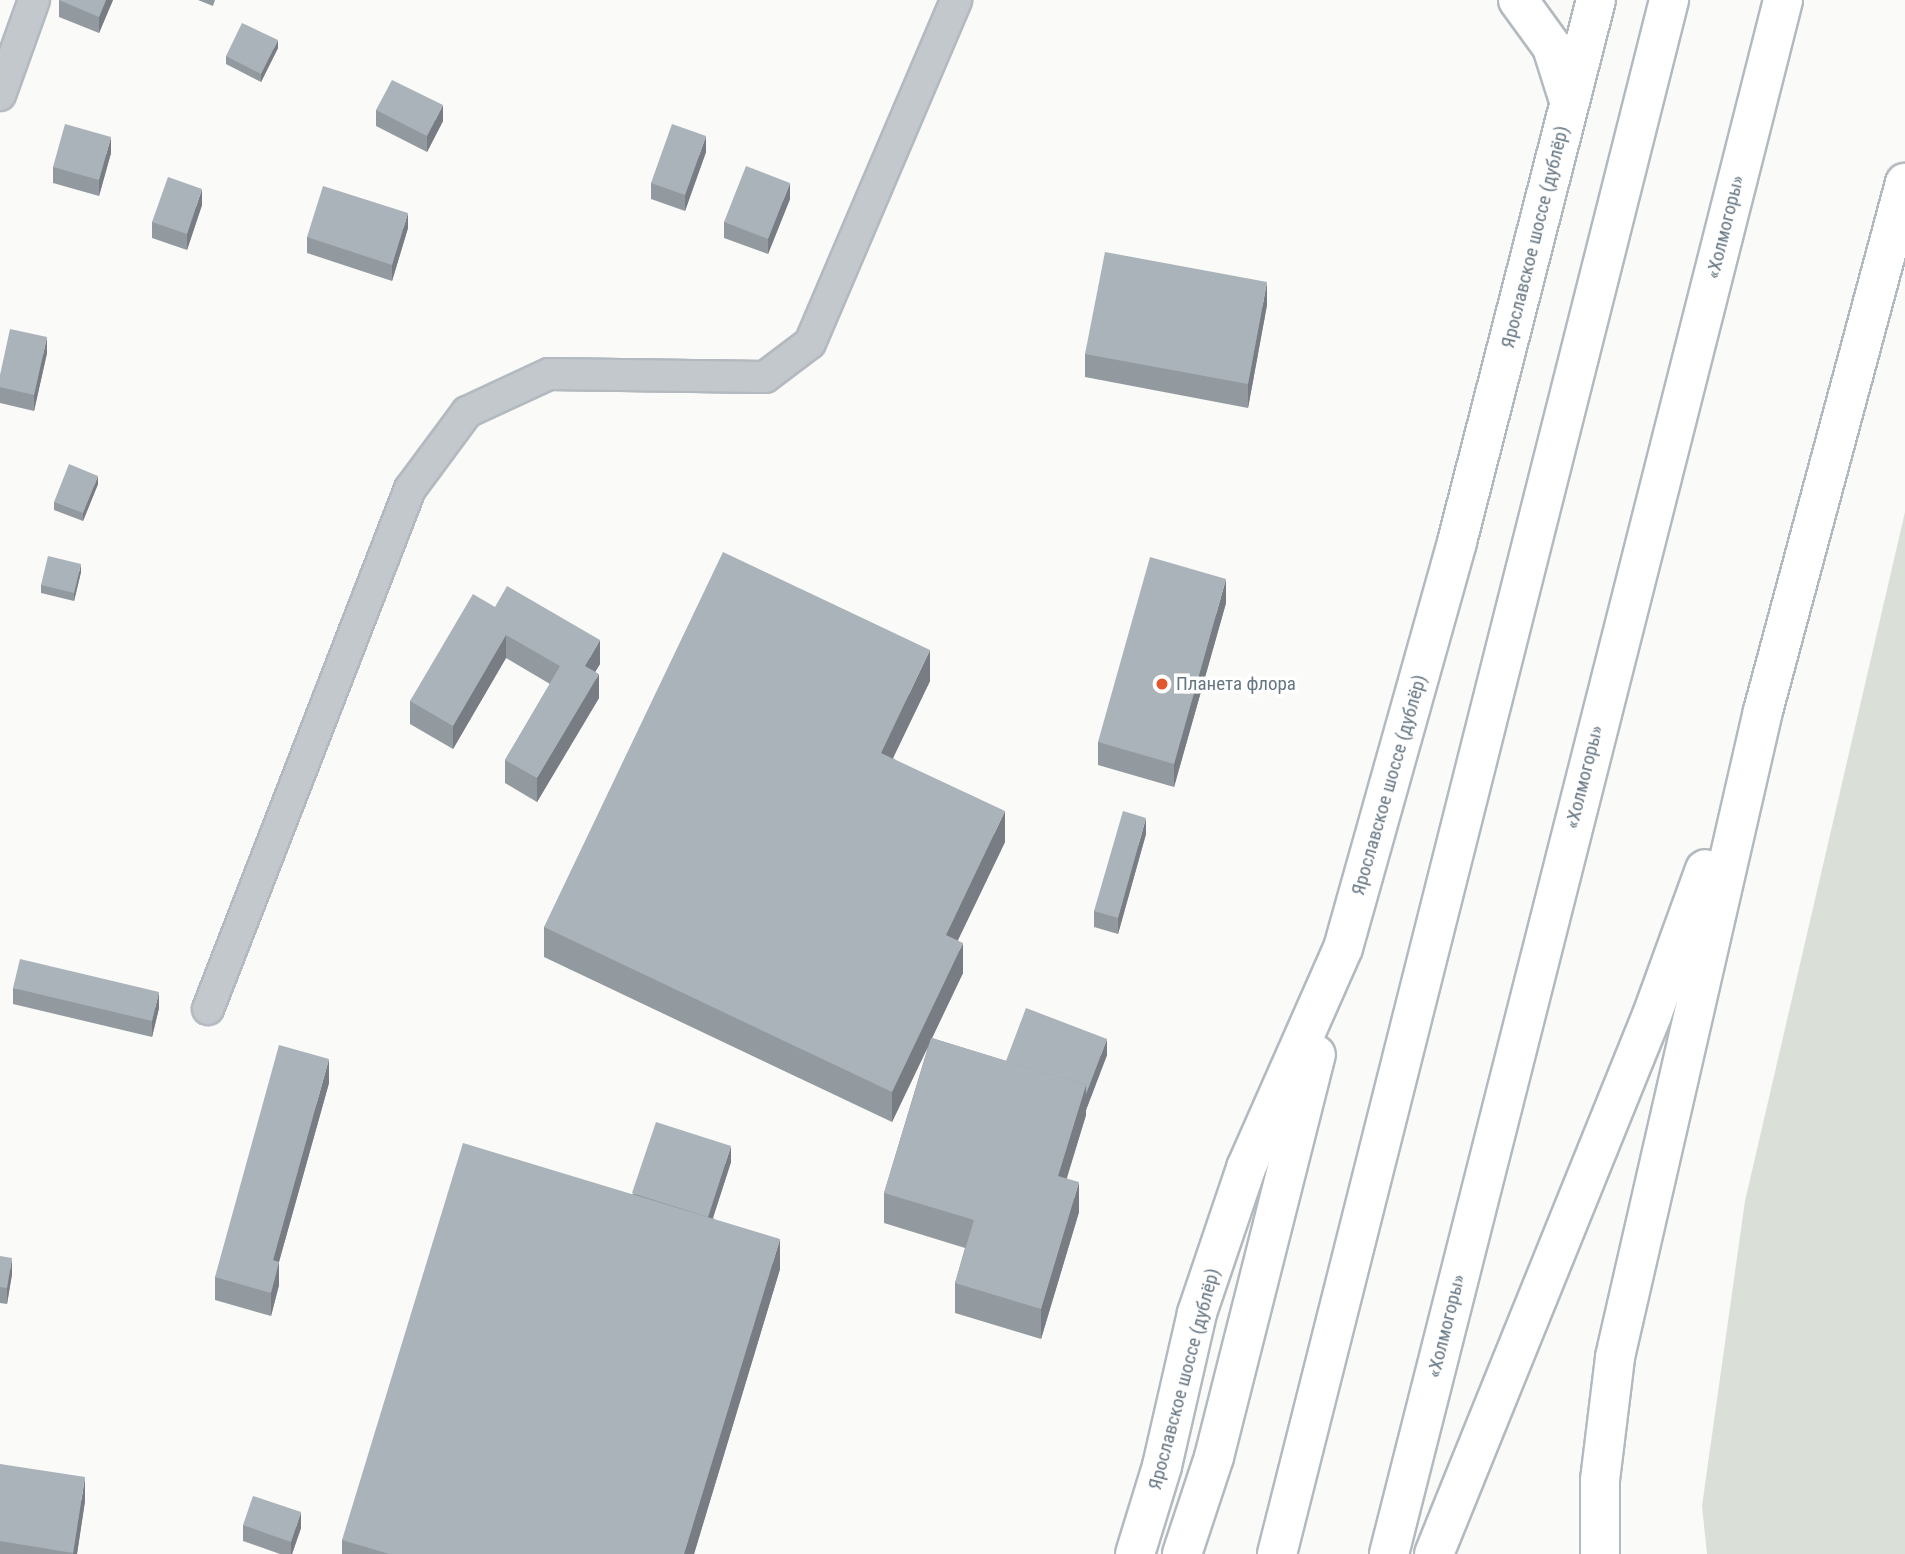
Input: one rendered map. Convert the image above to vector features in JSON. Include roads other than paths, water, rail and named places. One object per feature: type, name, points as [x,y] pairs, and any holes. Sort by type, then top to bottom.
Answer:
[{"type":"main road","points":[[1518,0],[1552,47],[1569,101]]},
{"type":"main road","name":"Ярославское шоссе (дублёр)","points":[[1135,1554],[1162,1466],[1197,1313],[1241,1181],[1343,948],[1457,542],[1596,0]]},
{"type":"main road","points":[[1277,1554],[1669,0]]},
{"type":"main road","name":"«Холмогоры»","points":[[1389,1554],[1783,0]]},
{"type":"main road","points":[[1600,1554],[1600,1480],[1615,1357],[1763,711],[1905,184]]},
{"type":"main road","points":[[1434,1554],[1653,1015],[1763,711]]},
{"type":"main road","points":[[1182,1554],[1214,1457],[1343,948]]},
{"type":"street","points":[[0,95],[34,0]]},
{"type":"street","points":[[208,1009],[418,478],[467,412],[549,374],[765,377],[810,344],[956,0]]},
{"type":"place","name":"Планета флора","points":[[1162,684]]}]
